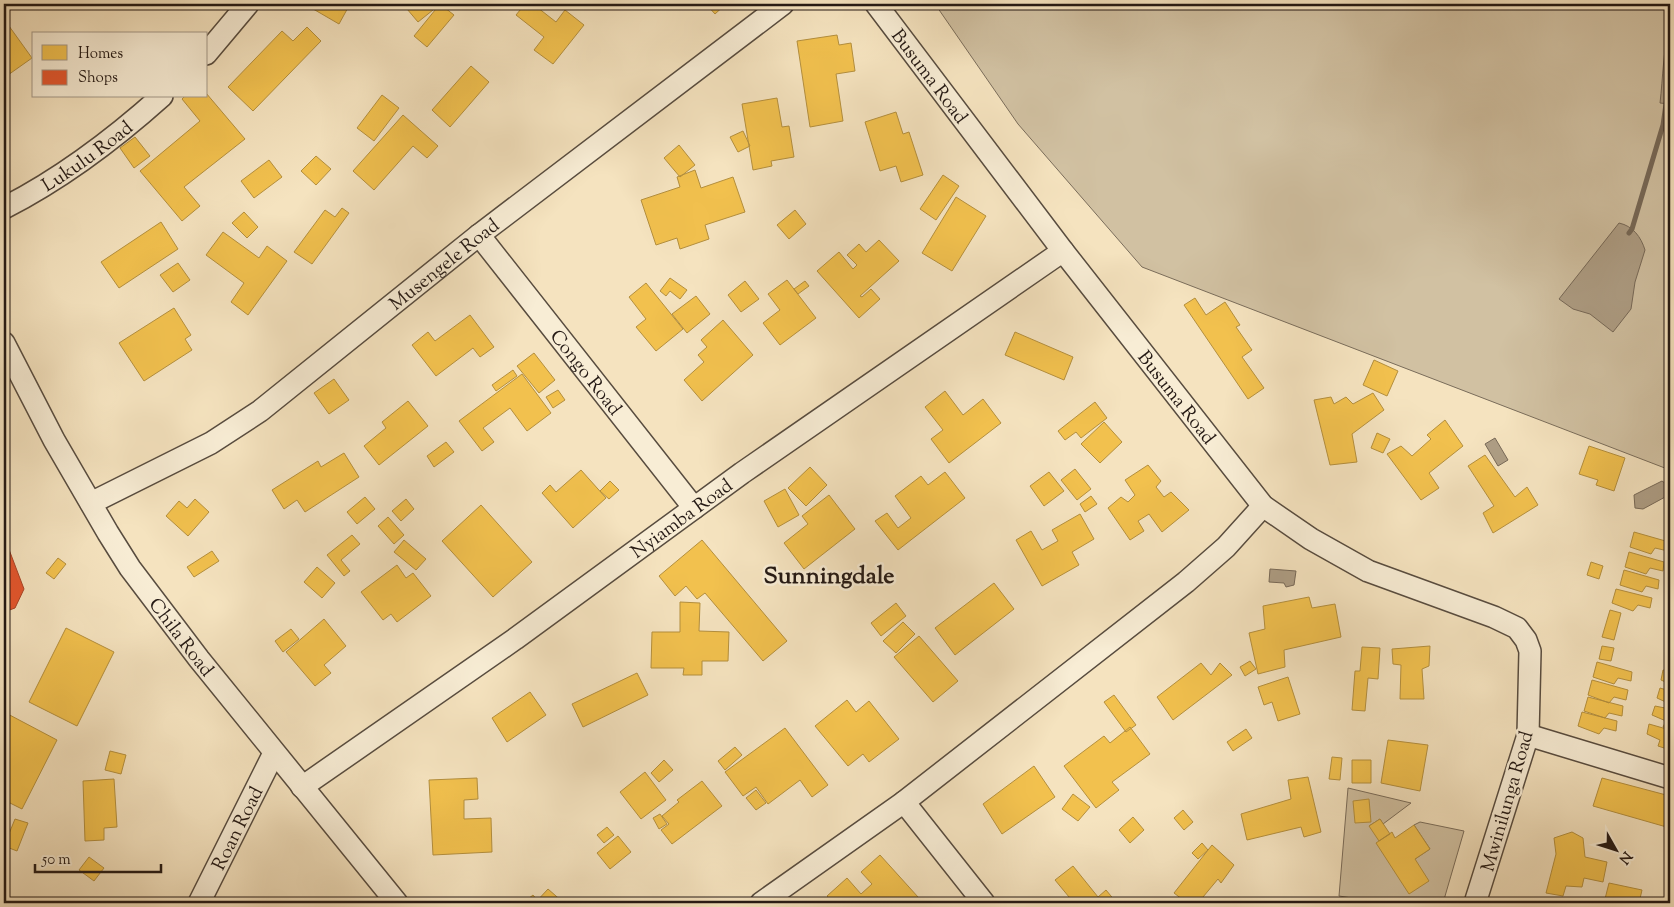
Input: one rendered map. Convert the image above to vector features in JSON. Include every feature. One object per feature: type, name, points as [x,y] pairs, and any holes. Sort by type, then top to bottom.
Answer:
[{"type":"street","points":[[208,52],[248,4]]},
{"type":"street","name":"Musengele Road","points":[[91,503],[211,442],[260,411],[479,235],[783,4]]},
{"type":"street","name":"Busuma Road","points":[[876,4],[1063,251],[1263,506],[1312,539],[1368,571],[1475,609],[1517,628],[1526,640],[1530,651],[1529,697]]},
{"type":"street","name":"Lukulu Road","points":[[4,208],[64,172],[103,144],[160,98]]},
{"type":"street","name":"Congo Road","points":[[479,235],[694,508]]},
{"type":"street","name":"Nyiamba Road","points":[[302,787],[515,639],[742,473],[1063,251]]},
{"type":"street","name":"Chila Road","points":[[4,343],[54,440],[130,568],[199,659],[397,903]]},
{"type":"street","points":[[761,903],[904,802],[1186,582],[1226,547],[1263,506]]},
{"type":"street","name":"Mwinilunga Road","points":[[1475,903],[1528,735],[1529,697]]},
{"type":"street","points":[[1528,735],[1670,778]]},
{"type":"street","name":"Roan Road","points":[[199,903],[274,753]]},
{"type":"street","points":[[904,802],[984,903]]},
{"type":"shaded area","points":[[935,4],[1670,4],[1670,470],[1142,267],[1018,124]]},
{"type":"shaded area","points":[[1670,25],[1670,104],[1660,103]]},
{"type":"shaded area","points":[[1619,223],[1624,224],[1636,233],[1645,250],[1635,282],[1631,309],[1613,332],[1590,314],[1573,309],[1559,299]]},
{"type":"shaded area","points":[[1495,438],[1508,460],[1498,466],[1485,444]]},
{"type":"shaded area","points":[[1662,481],[1669,486],[1667,496],[1643,509],[1635,508],[1634,495]]},
{"type":"shaded area","points":[[1270,569],[1296,571],[1294,585],[1286,587],[1284,583],[1269,582]]},
{"type":"shaded area","points":[[1348,788],[1411,803],[1383,824],[1380,819],[1369,826],[1415,859],[1430,849],[1414,825],[1420,822],[1464,831],[1443,903],[1384,903],[1339,896]]},
{"type":"building: Homes","points":[[309,4],[350,4],[339,24],[308,6]]},
{"type":"building: Homes","points":[[413,4],[437,4],[438,6],[418,22],[407,9]]},
{"type":"building: Homes","points":[[440,4],[454,15],[427,47],[414,36]]},
{"type":"building: Homes","points":[[525,4],[533,4],[556,22],[565,10],[584,25],[553,64],[534,50],[544,37],[516,15]]},
{"type":"building: Homes","points":[[706,4],[726,4],[715,14]]},
{"type":"building: Homes","points":[[9,26],[32,58],[8,75],[4,69],[4,29]]},
{"type":"building: Homes","points":[[307,27],[321,41],[253,111],[228,87],[282,31],[293,41]]},
{"type":"building: Homes","points":[[837,35],[839,45],[851,43],[855,71],[836,74],[843,121],[810,127],[797,41]]},
{"type":"building: Homes","points":[[471,66],[489,82],[450,127],[432,110]]},
{"type":"building: Homes","points":[[208,95],[245,139],[184,187],[200,206],[182,221],[140,171],[200,121],[182,99],[208,98]]},
{"type":"building: Homes","points":[[382,95],[399,108],[374,141],[357,128]]},
{"type":"building: Homes","points":[[777,98],[782,127],[789,126],[794,157],[771,161],[772,166],[753,170],[742,104]]},
{"type":"building: Homes","points":[[896,112],[903,134],[909,132],[923,175],[901,182],[896,166],[880,171],[865,122]]},
{"type":"building: Homes","points":[[403,115],[438,146],[427,158],[413,146],[374,190],[353,171]]},
{"type":"building: Homes","points":[[743,131],[750,146],[738,152],[730,137]]},
{"type":"building: Homes","points":[[135,137],[150,156],[134,168],[120,148]]},
{"type":"building: Homes","points":[[679,145],[695,165],[680,177],[664,158]]},
{"type":"building: Homes","points":[[316,156],[331,169],[316,185],[301,171]]},
{"type":"building: Homes","points":[[269,160],[282,177],[254,198],[241,181]]},
{"type":"building: Homes","points":[[695,170],[701,188],[733,177],[745,212],[705,225],[709,239],[680,249],[677,238],[656,245],[641,200],[680,187],[677,177]]},
{"type":"building: Homes","points":[[943,175],[959,186],[936,220],[920,209]]},
{"type":"building: Homes","points":[[956,197],[986,216],[952,271],[922,253]]},
{"type":"building: Homes","points":[[342,208],[349,213],[312,264],[294,252],[325,210],[335,217]]},
{"type":"building: Homes","points":[[795,210],[806,224],[789,239],[777,225]]},
{"type":"building: Homes","points":[[244,212],[258,227],[247,238],[232,223]]},
{"type":"building: Homes","points":[[161,222],[178,249],[119,288],[101,262]]},
{"type":"building: Homes","points":[[223,232],[259,258],[267,246],[287,261],[248,315],[231,302],[244,283],[206,255]]},
{"type":"building: Homes","points":[[879,240],[899,261],[860,296],[862,297],[871,289],[880,299],[859,318],[817,271],[839,252],[853,269],[857,265],[847,255],[859,244],[866,252]]},
{"type":"building: Homes","points":[[178,263],[190,280],[173,292],[160,275]]},
{"type":"building: Homes","points":[[670,278],[687,290],[680,299],[670,291],[666,296],[660,291]]},
{"type":"building: Homes","points":[[787,280],[816,318],[780,345],[763,323],[780,310],[768,294]]},
{"type":"building: Homes","points":[[745,281],[759,299],[741,312],[728,295]]},
{"type":"building: Homes","points":[[805,281],[809,286],[798,294],[794,289]]},
{"type":"building: Homes","points":[[646,283],[683,329],[656,351],[636,327],[646,319],[629,297]]},
{"type":"building: Homes","points":[[696,296],[710,314],[687,333],[672,314]]},
{"type":"building: Homes","points":[[1195,298],[1206,315],[1225,302],[1240,325],[1236,327],[1252,350],[1242,357],[1264,388],[1248,399],[1184,305]]},
{"type":"building: Homes","points":[[174,308],[191,335],[185,339],[192,350],[144,381],[119,343]]},
{"type":"building: Homes","points":[[470,315],[494,347],[480,357],[473,348],[436,376],[412,345],[428,332],[435,341]]},
{"type":"building: Homes","points":[[723,320],[753,355],[702,401],[684,380],[704,362],[698,355],[707,347],[701,340]]},
{"type":"building: Homes","points":[[1015,332],[1073,357],[1064,380],[1005,355]]},
{"type":"building: Homes","points":[[534,353],[555,380],[539,393],[517,366]]},
{"type":"building: Homes","points":[[1374,360],[1398,371],[1387,396],[1363,385]]},
{"type":"building: Homes","points":[[513,370],[517,376],[496,391],[492,385]]},
{"type":"building: Homes","points":[[522,374],[551,413],[527,431],[510,408],[483,428],[494,442],[482,451],[459,421]]},
{"type":"building: Homes","points":[[334,379],[349,400],[329,414],[314,393]]},
{"type":"building: Homes","points":[[558,390],[565,400],[553,408],[546,397]]},
{"type":"building: Homes","points":[[945,391],[963,415],[983,399],[1001,423],[949,463],[931,439],[943,430],[925,407]]},
{"type":"building: Homes","points":[[1373,393],[1384,410],[1352,434],[1357,462],[1330,465],[1314,400],[1331,397],[1334,404],[1346,397],[1353,404]]},
{"type":"building: Homes","points":[[408,401],[428,426],[379,465],[364,446],[386,428],[382,422]]},
{"type":"building: Homes","points":[[1095,402],[1107,418],[1081,438],[1076,432],[1065,440],[1058,431]]},
{"type":"building: Homes","points":[[1445,420],[1463,446],[1429,473],[1439,488],[1421,500],[1387,454],[1401,446],[1412,456],[1431,439],[1427,435]]},
{"type":"building: Homes","points":[[1104,422],[1122,442],[1100,463],[1081,444]]},
{"type":"building: Homes","points":[[1377,433],[1390,439],[1383,453],[1371,448]]},
{"type":"building: Homes","points":[[446,442],[454,452],[434,467],[427,456]]},
{"type":"building: Homes","points":[[1589,446],[1625,458],[1614,491],[1596,485],[1598,480],[1579,474]]},
{"type":"building: Homes","points":[[344,453],[359,477],[305,512],[297,500],[284,509],[272,490],[318,461],[321,467]]},
{"type":"building: Homes","points":[[1485,455],[1515,497],[1527,487],[1538,505],[1493,533],[1483,513],[1494,506],[1468,466]]},
{"type":"building: Homes","points":[[1148,465],[1161,481],[1156,487],[1164,497],[1171,492],[1189,510],[1162,532],[1149,514],[1138,521],[1144,531],[1130,540],[1108,508],[1121,497],[1128,502],[1135,495],[1125,480]]},
{"type":"building: Homes","points":[[810,467],[827,485],[806,506],[788,488]]},
{"type":"building: Homes","points":[[1075,469],[1091,489],[1077,500],[1061,480]]},
{"type":"building: Homes","points":[[581,470],[606,498],[573,528],[542,493],[550,485],[556,492]]},
{"type":"building: Homes","points":[[945,472],[965,498],[898,550],[875,521],[887,513],[898,528],[911,518],[895,496],[921,476],[928,485]]},
{"type":"building: Homes","points":[[1049,472],[1064,491],[1044,506],[1030,486]]},
{"type":"building: Homes","points":[[610,481],[619,490],[609,499],[600,491]]},
{"type":"building: Homes","points":[[785,489],[799,515],[778,527],[764,501]]},
{"type":"building: Homes","points":[[829,495],[855,529],[804,569],[784,543],[808,524],[802,516]]},
{"type":"building: Homes","points":[[1091,496],[1097,504],[1085,512],[1080,504]]},
{"type":"building: Homes","points":[[365,497],[375,509],[357,524],[347,512]]},
{"type":"building: Homes","points":[[195,499],[209,512],[188,536],[166,516],[179,501],[187,508]]},
{"type":"building: Homes","points":[[406,499],[414,509],[401,521],[392,511]]},
{"type":"building: Homes","points":[[481,505],[532,562],[493,597],[442,541]]},
{"type":"building: Homes","points":[[1080,514],[1094,539],[1072,552],[1079,565],[1042,586],[1016,540],[1031,531],[1042,550],[1058,541],[1052,530]]},
{"type":"building: Homes","points":[[388,517],[404,535],[394,544],[378,526]]},
{"type":"building: Homes","points":[[1634,532],[1669,542],[1668,551],[1655,548],[1651,554],[1630,547]]},
{"type":"building: Homes","points":[[352,535],[360,544],[341,560],[350,571],[344,576],[327,555]]},
{"type":"building: Homes","points":[[404,540],[426,559],[416,570],[394,552]]},
{"type":"building: Homes","points":[[702,540],[787,641],[763,661],[705,593],[697,599],[686,586],[675,596],[659,576]]},
{"type":"building: Homes","points":[[212,551],[219,561],[194,577],[187,567]]},
{"type":"building: Homes","points":[[1629,552],[1664,562],[1663,571],[1650,568],[1646,574],[1625,567]]},
{"type":"building: Homes","points":[[58,558],[66,564],[54,579],[46,573]]},
{"type":"building: Homes","points":[[1591,562],[1603,566],[1599,579],[1587,575]]},
{"type":"building: Homes","points":[[397,565],[406,578],[413,573],[431,596],[397,622],[391,614],[383,620],[361,592]]},
{"type":"building: Homes","points":[[317,567],[335,583],[322,598],[304,582]]},
{"type":"building: Homes","points":[[1624,570],[1659,580],[1658,589],[1646,586],[1642,592],[1620,585]]},
{"type":"building: Homes","points":[[994,583],[1014,609],[955,655],[935,628]]},
{"type":"building: Homes","points":[[1616,589],[1652,598],[1650,608],[1638,605],[1633,611],[1612,603]]},
{"type":"building: Homes","points":[[1309,597],[1312,608],[1335,604],[1341,637],[1284,650],[1285,667],[1258,674],[1249,633],[1265,629],[1263,606]]},
{"type":"building: Homes","points":[[680,602],[700,603],[699,631],[729,632],[728,661],[702,661],[702,675],[683,675],[684,668],[651,668],[652,632],[680,632]]},
{"type":"building: Homes","points":[[896,603],[906,616],[881,636],[871,623]]},
{"type":"building: Homes","points":[[1610,610],[1621,613],[1614,640],[1602,637]]},
{"type":"building: Homes","points":[[324,619],[346,646],[324,665],[331,673],[315,686],[286,652]]},
{"type":"building: Homes","points":[[903,622],[915,634],[896,653],[883,641]]},
{"type":"building: Homes","points":[[66,628],[114,652],[77,726],[29,702]]},
{"type":"building: Homes","points":[[291,629],[299,639],[283,652],[275,641]]},
{"type":"building: Homes","points":[[919,636],[958,681],[933,702],[894,657]]},
{"type":"building: Homes","points":[[1430,646],[1429,666],[1422,669],[1424,699],[1400,699],[1401,665],[1393,664],[1392,649]]},
{"type":"building: Homes","points":[[1602,646],[1614,648],[1611,661],[1599,659]]},
{"type":"building: Homes","points":[[1362,647],[1380,648],[1378,679],[1368,678],[1365,711],[1352,710],[1355,671],[1360,671]]},
{"type":"building: Homes","points":[[1250,661],[1256,669],[1245,676],[1240,667]]},
{"type":"building: Homes","points":[[1597,662],[1632,672],[1631,681],[1618,678],[1614,684],[1593,677]]},
{"type":"building: Homes","points":[[1201,663],[1211,675],[1220,663],[1232,675],[1173,720],[1157,697]]},
{"type":"building: Homes","points":[[1663,670],[1670,671],[1670,684],[1661,680]]},
{"type":"building: Homes","points":[[637,673],[648,695],[583,727],[572,704]]},
{"type":"building: Homes","points":[[1288,677],[1300,714],[1278,721],[1272,702],[1264,705],[1258,687]]},
{"type":"building: Homes","points":[[1592,680],[1628,690],[1626,700],[1614,697],[1609,703],[1588,695]]},
{"type":"building: Homes","points":[[1660,688],[1670,691],[1670,704],[1657,698]]},
{"type":"building: Homes","points":[[530,692],[546,715],[507,742],[492,718]]},
{"type":"building: Homes","points":[[1114,695],[1136,725],[1126,732],[1104,702]]},
{"type":"building: Homes","points":[[1588,697],[1623,706],[1622,716],[1609,713],[1605,718],[1584,711]]},
{"type":"building: Homes","points":[[847,700],[856,712],[869,701],[899,739],[869,762],[863,754],[848,766],[815,726]]},
{"type":"building: Homes","points":[[1655,706],[1670,709],[1670,729],[1663,727],[1666,721],[1652,715]]},
{"type":"building: Homes","points":[[4,712],[57,740],[22,809],[4,800]]},
{"type":"building: Homes","points":[[1582,712],[1617,721],[1616,731],[1604,728],[1599,734],[1578,726]]},
{"type":"building: Homes","points":[[1649,724],[1670,730],[1670,750],[1658,746],[1660,740],[1647,734]]},
{"type":"building: Homes","points":[[1130,727],[1150,754],[1112,782],[1119,790],[1096,808],[1064,766],[1104,736],[1110,743]]},
{"type":"building: Homes","points":[[785,728],[828,785],[812,797],[800,780],[768,804],[756,787],[743,796],[725,772]]},
{"type":"building: Homes","points":[[1246,729],[1252,738],[1233,751],[1227,742]]},
{"type":"building: Homes","points":[[1388,740],[1428,745],[1420,791],[1381,783]]},
{"type":"building: Homes","points":[[735,747],[742,755],[725,770],[718,761]]},
{"type":"building: Homes","points":[[110,751],[126,755],[121,774],[105,770]]},
{"type":"building: Homes","points":[[1332,757],[1342,758],[1340,780],[1329,779]]},
{"type":"building: Homes","points":[[664,760],[673,770],[659,782],[651,773]]},
{"type":"building: Homes","points":[[1352,760],[1371,760],[1371,783],[1352,783]]},
{"type":"building: Homes","points":[[1034,766],[1055,797],[1002,834],[983,804]]},
{"type":"building: Homes","points":[[645,772],[666,800],[641,819],[620,792]]},
{"type":"building: Homes","points":[[1308,777],[1321,832],[1304,837],[1301,827],[1247,840],[1241,814],[1291,799],[1288,780]]},
{"type":"building: Homes","points":[[477,778],[478,799],[464,800],[464,819],[491,818],[492,852],[433,855],[429,780]]},
{"type":"building: Homes","points":[[1602,778],[1670,796],[1670,828],[1593,806]]},
{"type":"building: Homes","points":[[114,779],[117,827],[104,828],[104,840],[85,841],[83,781]]},
{"type":"building: Homes","points":[[702,781],[722,806],[672,844],[661,830],[669,824],[662,816],[679,802],[677,800]]},
{"type":"building: Homes","points":[[756,790],[766,803],[756,810],[746,798]]},
{"type":"building: Homes","points":[[1073,794],[1090,807],[1078,821],[1062,809]]},
{"type":"building: Homes","points":[[1369,799],[1371,822],[1355,823],[1353,801]]},
{"type":"building: Homes","points":[[1183,810],[1193,822],[1184,830],[1174,818]]},
{"type":"building: Homes","points":[[660,814],[667,824],[659,829],[653,818]]},
{"type":"building: Homes","points":[[1133,817],[1144,830],[1130,843],[1119,830]]},
{"type":"building: Homes","points":[[15,819],[28,823],[17,851],[4,846]]},
{"type":"building: Homes","points":[[1380,819],[1390,834],[1379,841],[1369,826]]},
{"type":"building: Homes","points":[[1414,825],[1430,849],[1415,859],[1429,881],[1409,894],[1376,843],[1392,832],[1395,838]]},
{"type":"building: Homes","points":[[607,827],[614,835],[604,843],[597,835]]},
{"type":"building: Homes","points":[[1572,832],[1583,838],[1585,857],[1607,862],[1603,882],[1584,878],[1582,887],[1566,886],[1563,896],[1546,893],[1556,854],[1554,838]]},
{"type":"building: Homes","points":[[618,836],[631,852],[610,869],[597,853]]},
{"type":"building: Homes","points":[[1202,843],[1208,850],[1198,859],[1192,853]]},
{"type":"building: Homes","points":[[1212,845],[1234,865],[1221,883],[1218,879],[1198,903],[1187,903],[1174,893]]},
{"type":"building: Homes","points":[[880,855],[918,897],[911,903],[834,903],[827,896],[847,878],[861,894],[872,884],[861,872]]},
{"type":"building: Homes","points":[[89,857],[104,868],[94,881],[79,870]]},
{"type":"building: Homes","points":[[1073,866],[1098,897],[1106,890],[1116,902],[1074,903],[1055,880]]},
{"type":"building: Homes","points":[[1609,883],[1642,890],[1639,903],[1604,903]]},
{"type":"building: Homes","points":[[548,889],[564,903],[535,903]]},
{"type":"building: Homes","points":[[533,895],[538,901],[523,903]]},
{"type":"building: Shops","points":[[4,540],[24,589],[15,608],[4,612]]},
{"type":"waterway","points":[[1629,233],[1632,229],[1663,125],[1667,97]]},
{"type":"district","name":"Sunningdale","points":[[829,575]]}]
